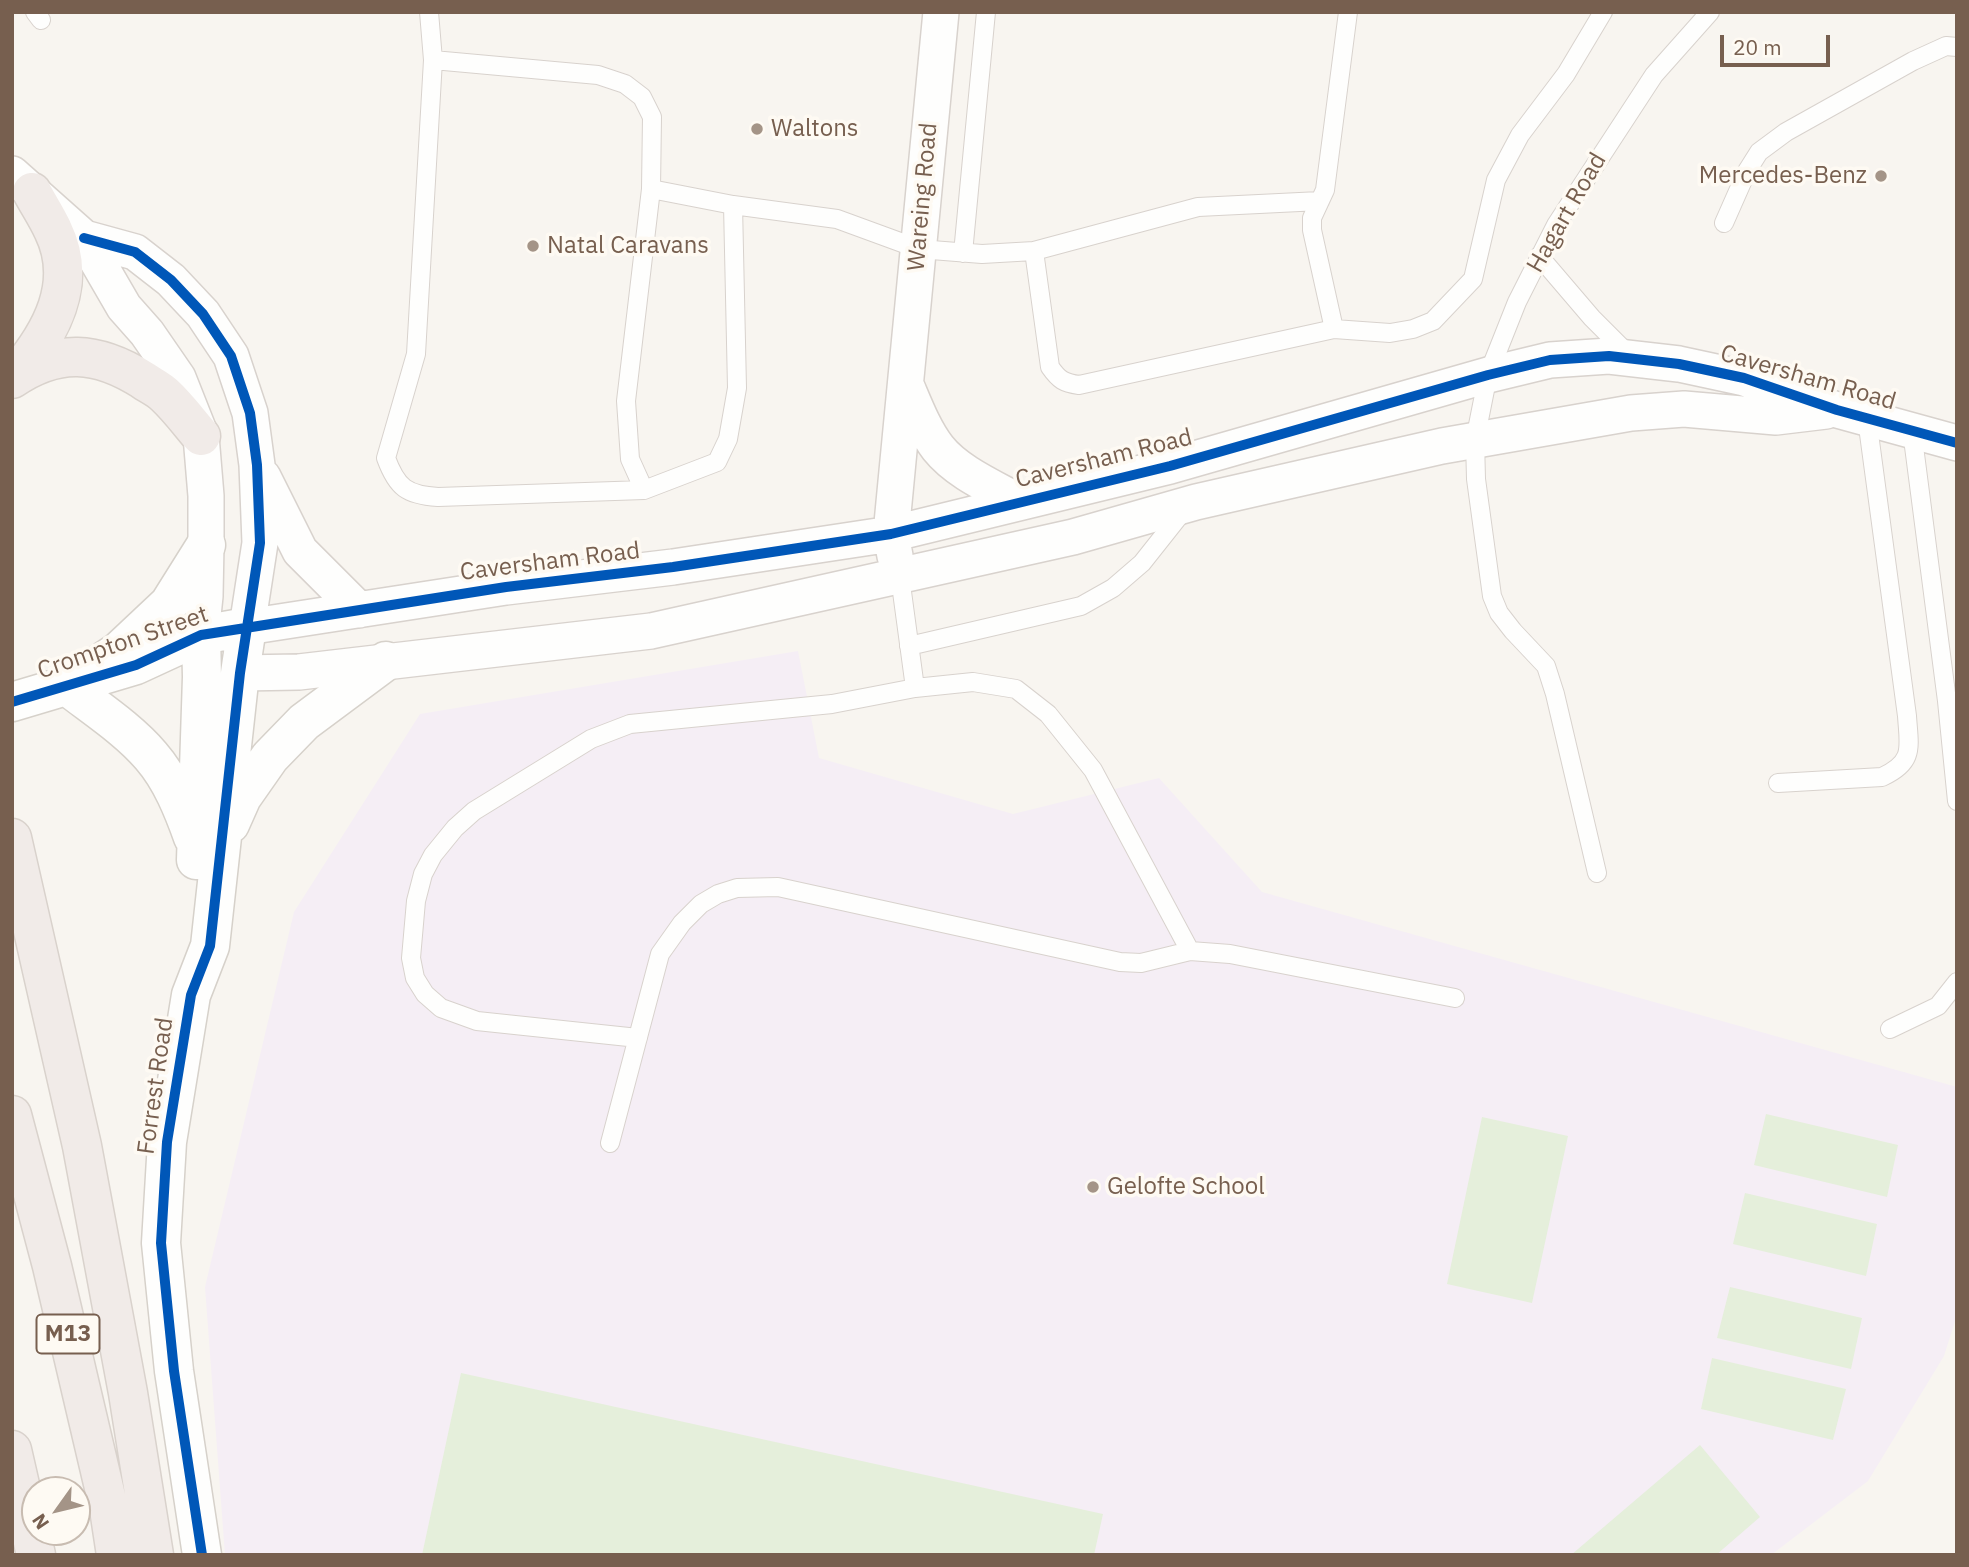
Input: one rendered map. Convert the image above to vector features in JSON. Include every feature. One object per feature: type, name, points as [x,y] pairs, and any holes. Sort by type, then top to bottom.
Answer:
[{"type":"highway","points":[[13,378],[31,357],[51,325],[63,292],[64,274],[54,231],[22,183]]},
{"type":"highway","points":[[13,378],[57,357],[101,359],[117,365],[164,394],[201,436]]},
{"type":"highway","points":[[12,838],[82,1146],[128,1393],[154,1555]]},
{"type":"highway","name":"M13","points":[[12,1115],[52,1266],[109,1509],[116,1555]]},
{"type":"highway","points":[[12,1450],[36,1555]]},
{"type":"street","name":"Wareing Road","points":[[900,577],[891,534],[941,12]]},
{"type":"street","points":[[22,183],[84,237],[124,307],[147,333],[178,378],[201,436],[206,496],[205,596],[201,635]]},
{"type":"street","points":[[84,237],[135,252],[171,280],[203,314],[231,356],[250,413],[257,465],[260,543],[247,627]]},
{"type":"street","name":"Caversham Road","points":[[247,627],[506,587],[673,567],[891,534],[1170,466],[1488,375],[1550,360],[1609,356],[1679,364],[1744,378],[1852,414],[1957,443]]},
{"type":"street","name":"Wareing Road","points":[[905,382],[938,449],[960,468],[1019,502]]},
{"type":"street","name":"Caversham Road","points":[[240,673],[299,672],[651,631],[1073,537],[1189,504],[1475,440],[1631,413],[1684,409],[1776,417],[1852,414]]},
{"type":"street","points":[[257,465],[300,551],[359,610]]},
{"type":"street","points":[[206,545],[169,604],[118,651],[67,686],[150,755],[163,772],[183,809],[210,845],[270,757],[304,722],[386,661]]},
{"type":"street","name":"Crompton Street","points":[[13,702],[136,665],[201,635],[247,627]]},
{"type":"street","name":"Forrest Road","points":[[210,845],[247,627]]},
{"type":"street","name":"Forrest Road","points":[[201,635],[210,845],[209,946],[191,995],[167,1142],[161,1243],[174,1371],[202,1555]]},
{"type":"street","name":"Crompton Street","points":[[136,665],[202,677],[240,673]]},
{"type":"lane","points":[[429,12],[433,60],[416,354],[387,458],[392,474],[401,487],[416,495],[438,497],[644,490],[717,462],[728,439],[734,416],[737,376],[733,205]]},
{"type":"lane","points":[[963,253],[986,12]]},
{"type":"lane","points":[[1334,329],[1312,230],[1312,218],[1325,190],[1348,12]]},
{"type":"lane","points":[[1034,251],[1050,367],[1059,380],[1065,383],[1079,385],[1334,329],[1390,333],[1413,329],[1433,321],[1473,279],[1496,180],[1520,135],[1566,74],[1603,12]]},
{"type":"lane","name":"Hagart Road","points":[[1597,873],[1546,666],[1499,613],[1492,596],[1476,479],[1475,440],[1488,375],[1539,256],[1556,225],[1654,75],[1710,12]]},
{"type":"lane","points":[[1724,223],[1747,171],[1759,152],[1786,132],[1913,61],[1946,46],[1957,47]]},
{"type":"lane","points":[[433,60],[598,75],[625,84],[642,97],[652,117],[651,188],[626,401],[630,459],[644,490]]},
{"type":"lane","points":[[651,188],[733,205],[837,219],[919,249],[963,253],[1034,251],[1198,207],[1320,201]]},
{"type":"lane","points":[[1539,256],[1591,318],[1634,359]]},
{"type":"lane","points":[[1778,783],[1882,777],[1897,771],[1904,763],[1909,750],[1907,716],[1852,414]]},
{"type":"lane","points":[[1912,431],[1947,701],[1957,801]]},
{"type":"lane","points":[[909,646],[1081,606],[1113,589],[1142,563],[1189,504]]},
{"type":"lane","points":[[900,577],[915,688]]},
{"type":"lane","points":[[638,1038],[477,1021],[441,1008],[425,994],[415,978],[411,958],[416,901],[423,874],[433,855],[455,828],[474,811],[591,739],[630,724],[832,704],[915,688],[973,682],[1016,689],[1048,715],[1093,770],[1190,951]]},
{"type":"lane","points":[[610,1143],[660,954],[682,923],[702,904],[718,894],[737,888],[778,887],[1120,962],[1141,963],[1190,951],[1230,954],[1455,998]]},
{"type":"lane","points":[[1890,1029],[1938,1006],[1957,982]]},
{"type":"shaded area","name":"Gelofte School","points":[[798,651],[819,758],[1013,814],[1159,778],[1262,892],[1957,1087],[1957,1315],[1944,1356],[1868,1481],[1771,1555],[225,1555],[205,1287],[294,912],[420,714]]},
{"type":"green space","points":[[1766,1114],[1898,1145],[1887,1197],[1754,1165]]},
{"type":"green space","points":[[1482,1117],[1568,1136],[1532,1303],[1447,1284]]},
{"type":"green space","points":[[1745,1193],[1877,1224],[1866,1276],[1733,1244]]},
{"type":"green space","points":[[1730,1287],[1862,1318],[1851,1369],[1717,1338]]},
{"type":"green space","points":[[1712,1358],[1846,1389],[1833,1440],[1701,1409]]},
{"type":"green space","points":[[461,1373],[1103,1514],[1094,1555],[422,1555]]},
{"type":"green space","points":[[1700,1445],[1760,1517],[1716,1555],[1571,1555]]},
{"type":"cycle path","points":[[84,238],[135,252],[171,280],[203,314],[231,356],[250,413],[257,465],[260,543],[240,673],[210,946],[191,995],[167,1142],[161,1243],[174,1371],[202,1555]]},
{"type":"cycle path","points":[[12,702],[136,665],[201,635],[506,587],[673,567],[891,534],[1170,466],[1488,375],[1550,360],[1609,356],[1679,364],[1744,378],[1837,410],[1957,443]]},
{"type":"place","name":"Waltons","points":[[757,129]]},
{"type":"place","name":"Mercedes-Benz","points":[[1881,176]]},
{"type":"place","name":"Natal Caravans","points":[[533,246]]},
{"type":"place","name":"Gelofte School","points":[[1093,1187]]}]
